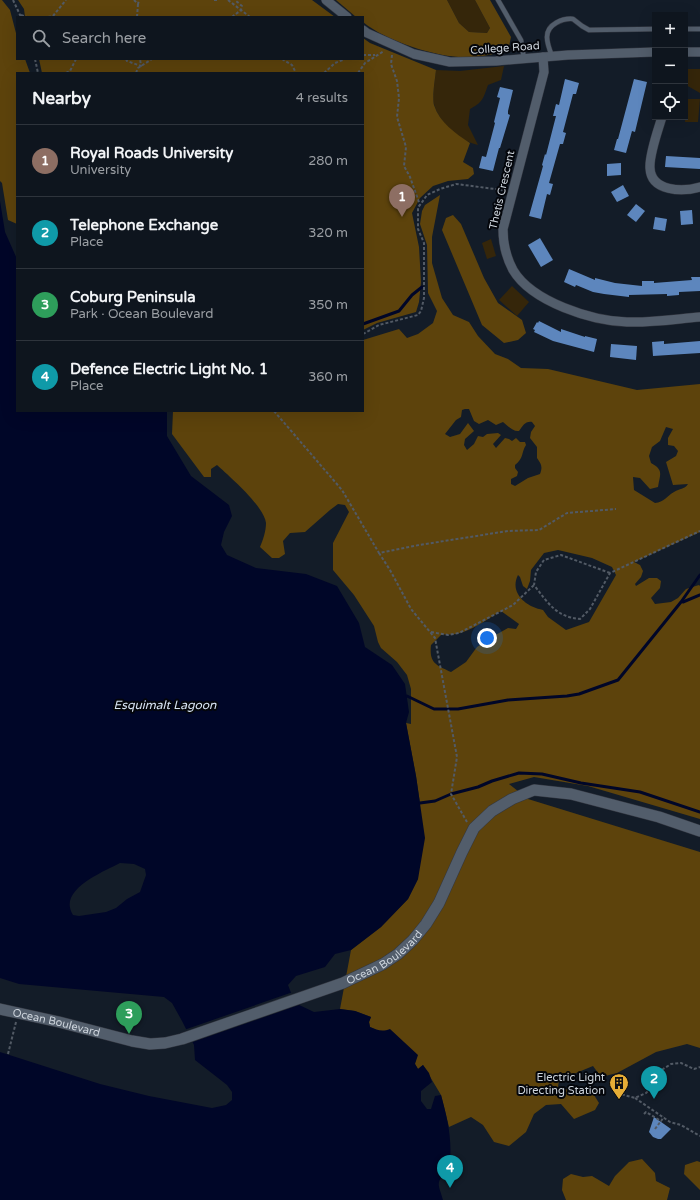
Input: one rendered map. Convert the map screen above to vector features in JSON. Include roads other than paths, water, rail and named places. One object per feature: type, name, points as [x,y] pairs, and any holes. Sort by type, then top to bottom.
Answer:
[{"type":"street","points":[[326,0],[346,16]]},
{"type":"street","name":"College Road","points":[[364,31],[367,34],[414,54],[450,62],[524,59],[568,55],[652,52]]},
{"type":"street","points":[[688,52],[700,52]]},
{"type":"street","name":"Thetis Crescent","points":[[547,57],[503,229],[505,250],[514,271],[522,281],[534,291],[548,300],[579,314],[612,321],[642,322],[700,317]]},
{"type":"street","points":[[661,120],[650,168],[656,182],[663,187],[674,190],[700,187]]},
{"type":"street","name":"Ocean Boulevard","points":[[0,1009],[59,1022],[132,1041],[150,1044],[165,1043],[182,1039],[344,983],[383,964],[398,954],[413,940],[426,924],[439,903],[472,832],[492,811],[512,799],[534,790],[571,794],[659,817],[700,831]]},
{"type":"lane","points":[[498,0],[521,40],[524,59]]},
{"type":"lane","points":[[547,57],[547,37],[550,29],[556,23],[565,18],[573,19],[589,30],[652,30]]},
{"type":"lane","points":[[688,29],[700,29]]},
{"type":"water","name":"Esquimalt Lagoon","points":[[0,201],[5,232],[16,257],[16,412],[167,412],[167,436],[191,476],[229,505],[232,516],[224,532],[221,545],[227,555],[256,568],[306,574],[337,586],[359,623],[365,647],[392,665],[405,684],[409,712],[406,723],[416,776],[425,838],[418,879],[408,899],[381,927],[351,950],[335,954],[325,967],[296,976],[288,985],[295,1003],[314,1012],[340,1009],[355,1011],[371,1017],[369,1022],[370,1027],[380,1030],[390,1029],[418,1055],[415,1064],[418,1069],[423,1065],[429,1073],[432,1082],[421,1091],[421,1101],[427,1109],[431,1109],[435,1096],[441,1095],[448,1123],[450,1162],[448,1172],[439,1181],[439,1187],[443,1200],[0,1200],[0,1052],[100,1084],[149,1096],[212,1108],[226,1105],[232,1100],[232,1092],[227,1085],[195,1060],[194,1045],[172,1003],[164,997],[19,984],[0,978]],"holes":[[[120,863],[134,864],[145,869],[146,875],[140,892],[127,899],[116,908],[106,912],[79,916],[73,915],[70,906],[71,898],[76,890],[93,877]]]},
{"type":"waterway","points":[[364,324],[399,311],[412,295],[422,287]]},
{"type":"waterway","points":[[407,696],[434,709],[458,709],[508,700],[579,694],[618,680],[681,602],[700,575]]},
{"type":"waterway","points":[[683,602],[700,595]]},
{"type":"waterway","points":[[420,803],[435,801],[451,794],[478,787],[519,773],[542,774],[581,783],[640,792],[700,812]]},
{"type":"place","name":"Royal Roads University","points":[[402,217]]},
{"type":"place","name":"Coburg Peninsula","points":[[129,1034]]},
{"type":"place","name":"Telephone Exchange","points":[[654,1099]]},
{"type":"place","name":"Electric Light Directing Station","points":[[619,1100]]},
{"type":"place","name":"Defence Electric Light No. 1","points":[[450,1188]]}]
